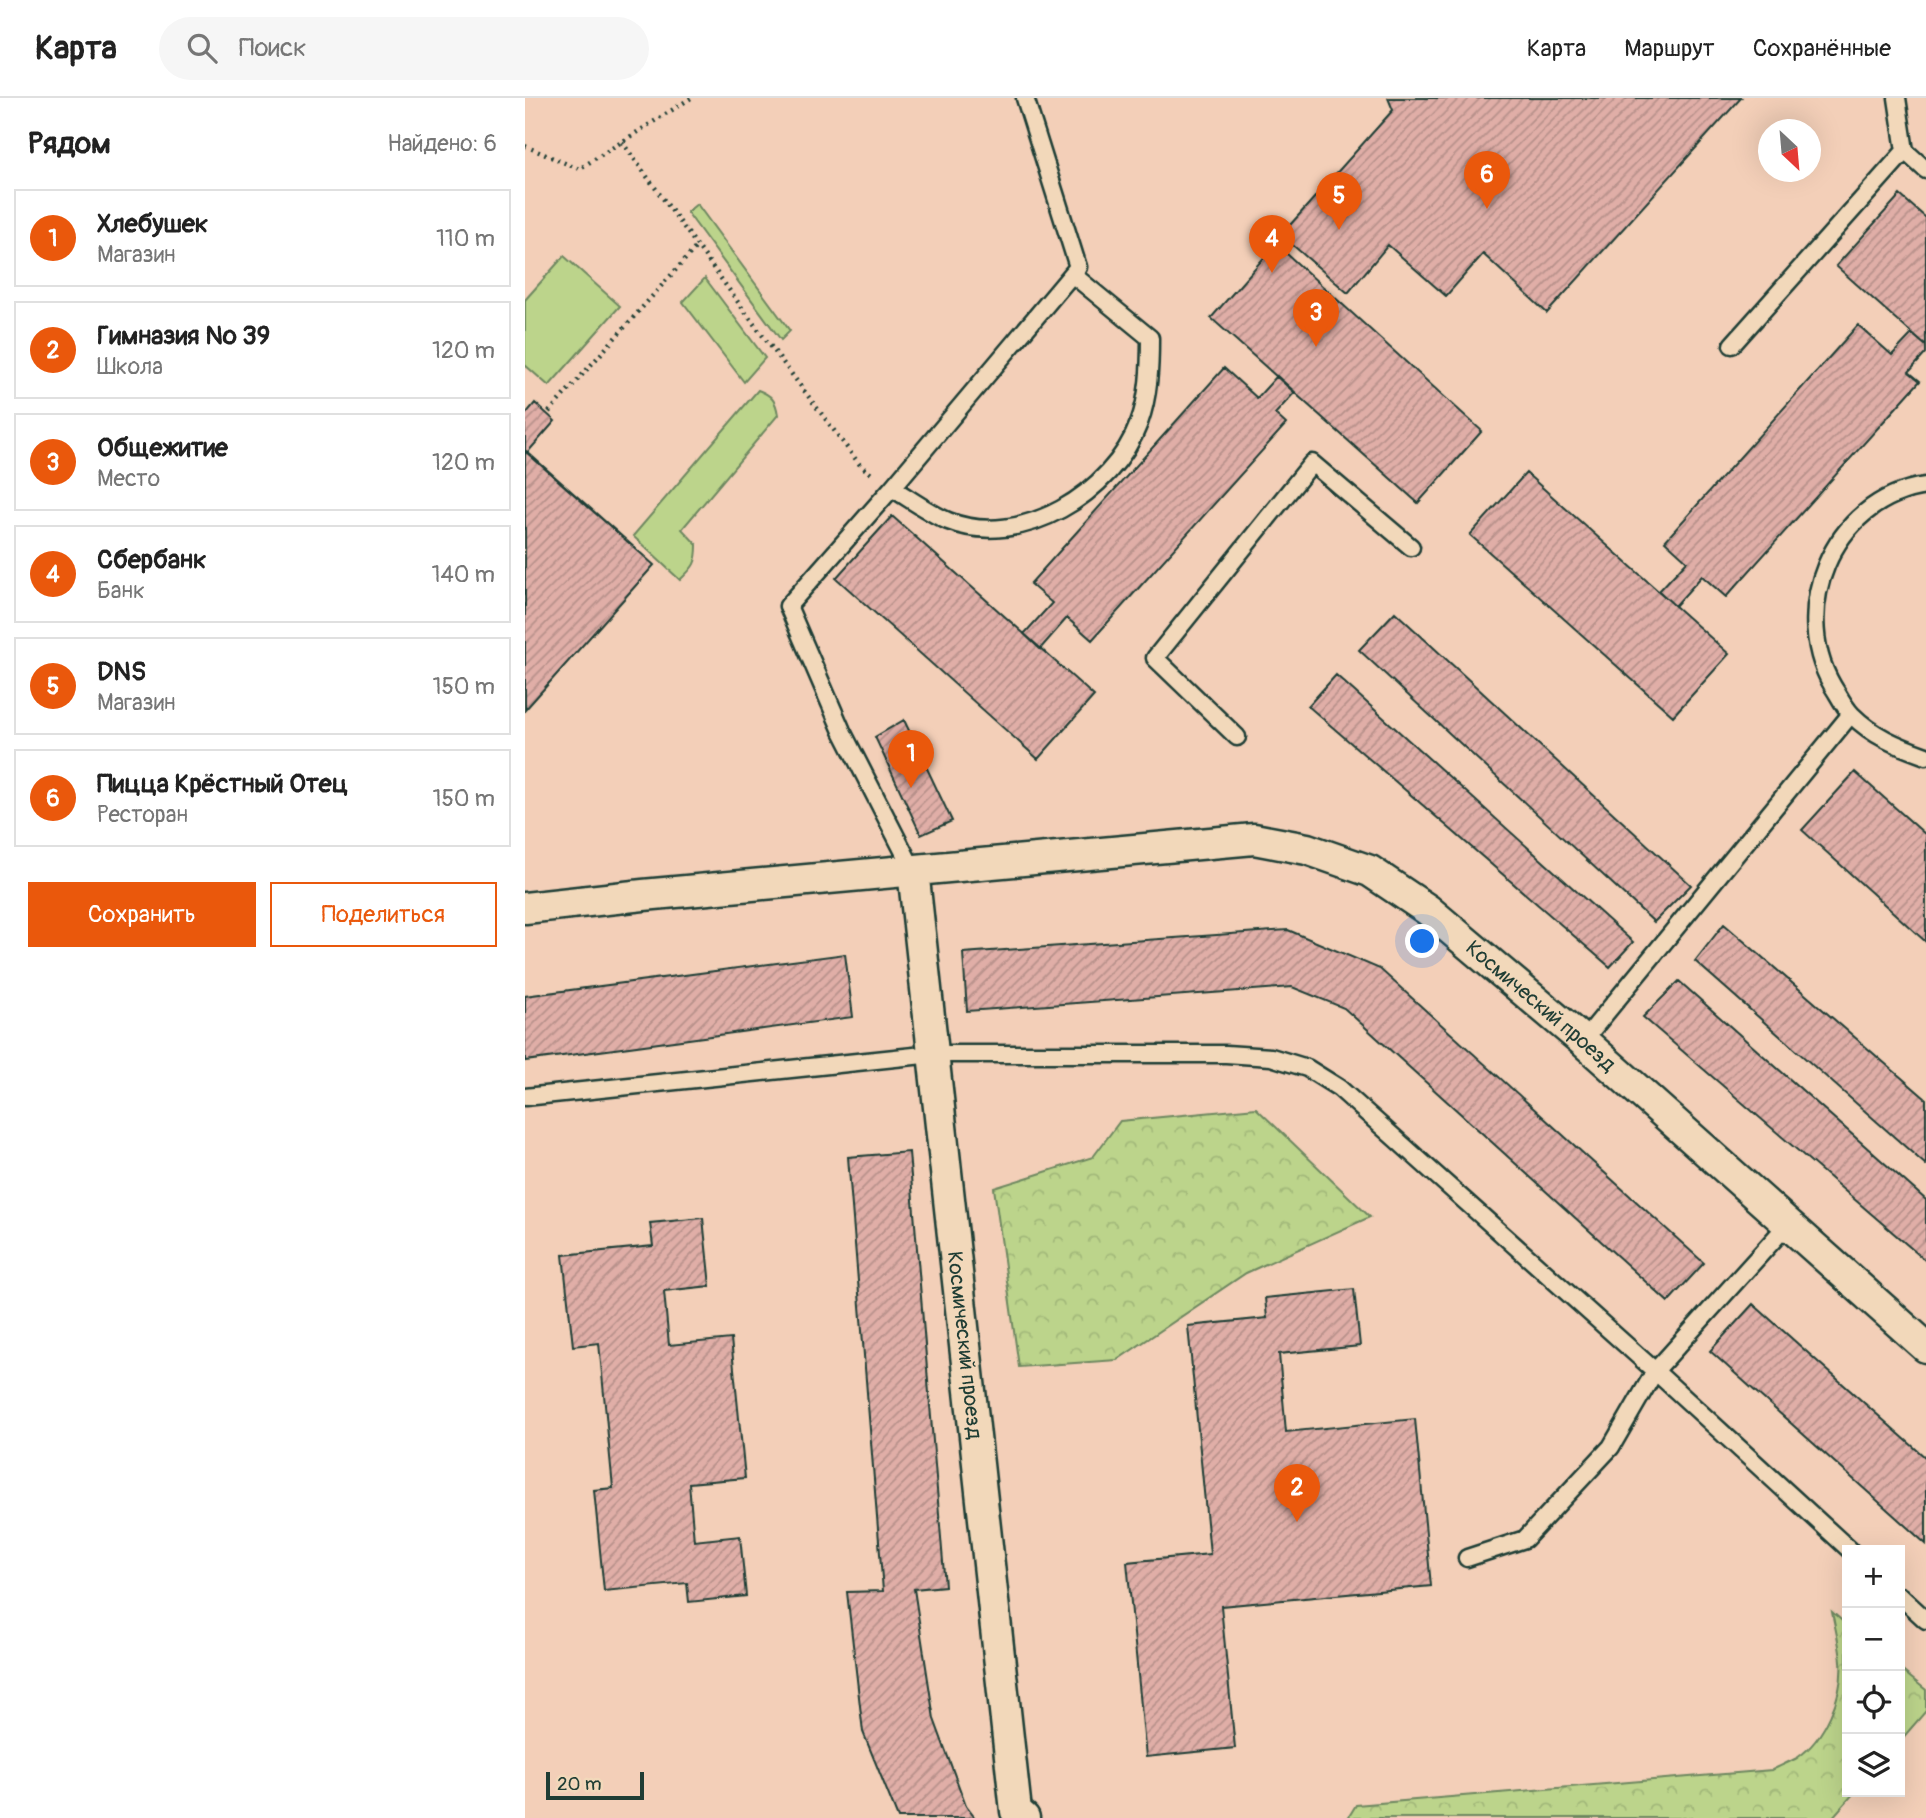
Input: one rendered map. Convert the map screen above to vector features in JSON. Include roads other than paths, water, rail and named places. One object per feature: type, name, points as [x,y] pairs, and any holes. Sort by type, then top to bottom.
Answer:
[{"type":"street","name":"Космический проезд","points":[[525,908],[1254,839],[1307,849],[1370,871],[1428,909],[1583,1041],[1926,1347]]},
{"type":"street","name":"Космический проезд","points":[[913,870],[1016,1811],[1024,1818]]},
{"type":"lane","points":[[913,870],[842,731],[788,606],[892,488],[1078,267],[1025,98]]},
{"type":"lane","points":[[1897,98],[1905,151],[1926,170]]},
{"type":"lane","points":[[1731,345],[1905,151]]},
{"type":"lane","points":[[892,488],[948,521],[983,528],[1031,524],[1081,498],[1114,466],[1139,424],[1150,377],[1150,338],[1072,274]]},
{"type":"lane","points":[[1237,737],[1155,658],[1313,463],[1411,547]]},
{"type":"lane","points":[[1926,486],[1910,488],[1869,510],[1837,543],[1818,585],[1814,631],[1825,676],[1851,715],[1887,742],[1926,756]]},
{"type":"lane","points":[[1583,1041],[1851,715]]},
{"type":"lane","points":[[525,1097],[933,1054],[1226,1054],[1271,1057],[1307,1068],[1339,1087],[1845,1545]]},
{"type":"lane","points":[[1467,1558],[1525,1539],[1611,1447],[1655,1371],[1787,1225]]},
{"type":"lane","points":[[1905,1601],[1926,1620]]},
{"type":"place","name":"Пицца Крёстный Отец","points":[[1487,209]]},
{"type":"place","name":"DNS","points":[[1339,230]]},
{"type":"place","name":"Сбербанк","points":[[1272,273]]},
{"type":"place","name":"Общежитие","points":[[1316,347]]},
{"type":"place","name":"Хлебушек","points":[[911,788]]},
{"type":"place","name":"Гимназия № 39","points":[[1297,1522]]}]
